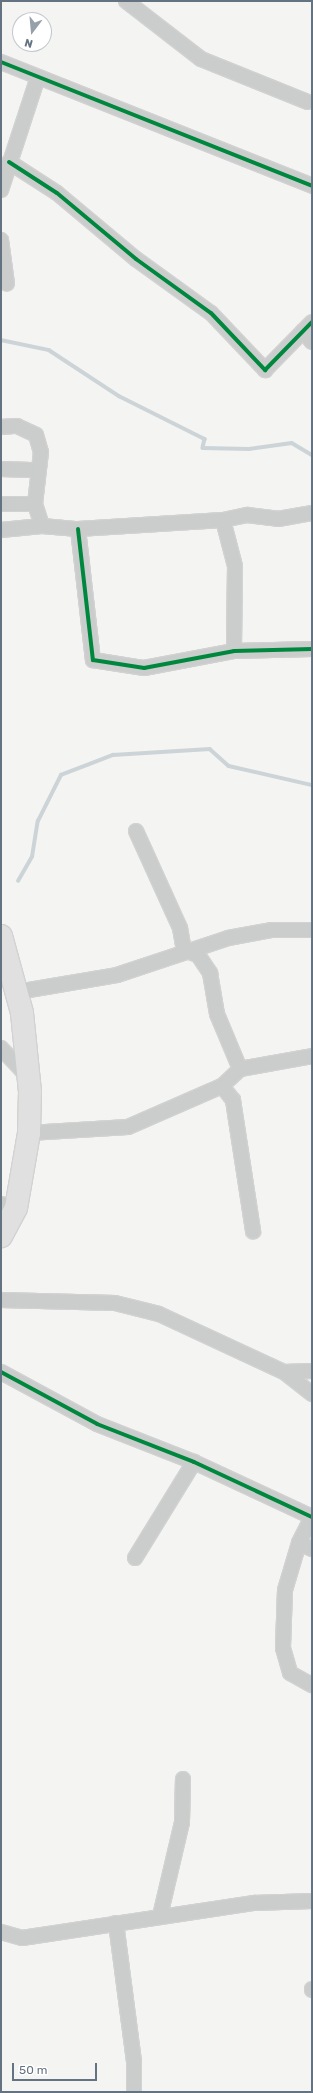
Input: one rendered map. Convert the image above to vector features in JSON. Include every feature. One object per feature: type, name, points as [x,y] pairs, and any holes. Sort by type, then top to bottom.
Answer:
[{"type":"main road","points":[[1,936],[17,992],[29,1078],[29,1134],[1,1236]]},
{"type":"street","points":[[126,1],[201,59],[308,102]]},
{"type":"street","points":[[1,62],[312,186]]},
{"type":"street","points":[[1,190],[38,77]]},
{"type":"street","points":[[9,162],[57,193],[136,259],[211,313],[264,370],[309,332]]},
{"type":"street","points":[[1,240],[7,284]]},
{"type":"street","points":[[1,427],[23,427],[36,435],[41,452],[35,504],[42,526]]},
{"type":"street","points":[[1,469],[38,470]]},
{"type":"street","points":[[1,504],[35,504]]},
{"type":"street","points":[[1,530],[42,526],[78,529],[223,520],[247,515],[278,519],[312,513]]},
{"type":"street","points":[[223,520],[235,566],[234,651]]},
{"type":"street","points":[[78,529],[93,660],[144,668],[234,651],[312,649]]},
{"type":"street","points":[[136,831],[180,928],[184,950]]},
{"type":"street","points":[[17,992],[117,975],[184,950],[272,930],[312,930]]},
{"type":"street","points":[[184,950],[198,955],[210,973],[217,1014],[240,1069]]},
{"type":"street","points":[[1,1048],[29,1078]]},
{"type":"street","points":[[29,1134],[128,1127],[222,1086],[240,1069],[312,1056]]},
{"type":"street","points":[[222,1086],[233,1100],[253,1231]]},
{"type":"street","points":[[1,1300],[72,1300],[122,1305],[158,1314],[284,1372],[312,1394]]},
{"type":"street","points":[[284,1372],[312,1371]]},
{"type":"street","points":[[1,1372],[97,1424],[194,1462],[312,1517],[299,1543],[285,1590],[283,1648],[290,1673],[312,1684]]},
{"type":"street","points":[[135,1558],[194,1462]]},
{"type":"street","points":[[299,1543],[312,1549]]},
{"type":"street","points":[[160,1916],[182,1822],[183,1780]]},
{"type":"street","points":[[1,1932],[22,1938],[254,1903],[312,1901]]},
{"type":"street","points":[[116,1923],[134,2062],[134,2092]]},
{"type":"waterway","points":[[1,340],[49,350],[119,396],[205,439],[203,448],[249,449],[292,443],[312,455]]},
{"type":"waterway","points":[[18,881],[32,857],[38,821],[61,775],[113,755],[210,749],[229,766],[312,785]]},
{"type":"cycle path","points":[[1,62],[312,186]]},
{"type":"cycle path","points":[[9,162],[57,193],[136,259],[211,313],[265,370],[312,322]]},
{"type":"cycle path","points":[[78,529],[93,660],[144,668],[234,651],[312,649]]},
{"type":"cycle path","points":[[1,1372],[97,1424],[194,1462],[312,1517]]}]
